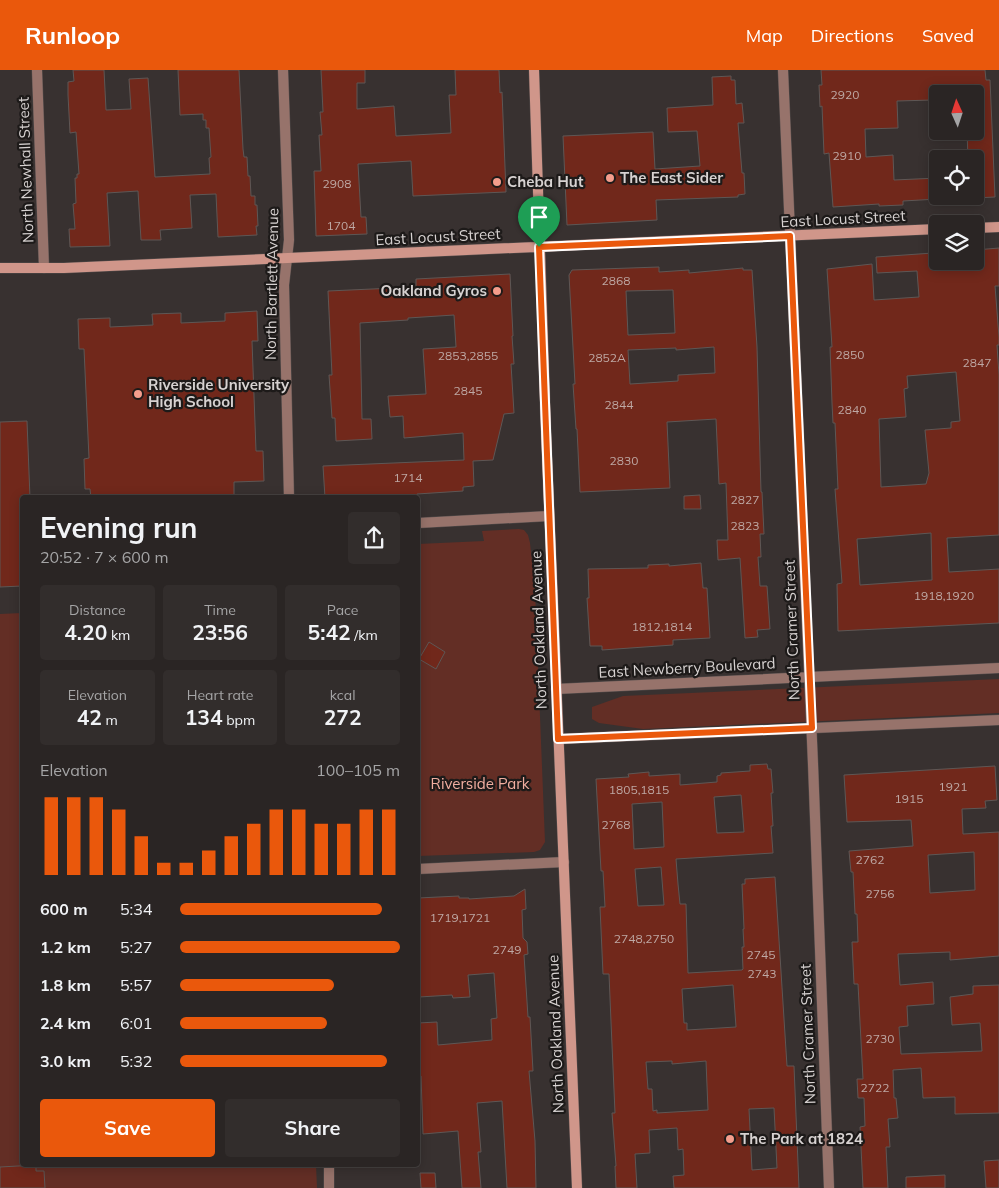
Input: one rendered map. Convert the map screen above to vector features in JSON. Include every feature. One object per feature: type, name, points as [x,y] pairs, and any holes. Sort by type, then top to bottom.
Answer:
[{"type":"main road","name":"North Oakland Avenue","points":[[534,70],[539,247],[577,1188]]},
{"type":"main road","points":[[984,227],[999,226]]},
{"type":"main road","name":"East Locust Street","points":[[0,268],[44,268],[288,258],[929,229]]},
{"type":"street","name":"North Newhall Street","points":[[37,70],[44,268]]},
{"type":"street","name":"North Bartlett Avenue","points":[[283,70],[289,240],[284,285],[290,495]]},
{"type":"street","name":"North Cramer Street","points":[[783,70],[812,728],[828,1188]]},
{"type":"street","points":[[420,523],[550,516]]},
{"type":"street","name":"East Newberry Boulevard","points":[[556,689],[999,668]]},
{"type":"street","points":[[558,739],[999,720]]},
{"type":"street","points":[[420,869],[564,862]]},
{"type":"street","points":[[329,1167],[330,1188]]},
{"type":"green space","name":"Riverside Park","points":[[524,530],[528,535],[530,543],[535,590],[545,842],[540,850],[534,852],[420,856],[420,544],[484,541],[482,531]]},
{"type":"green space","points":[[20,613],[20,1167],[316,1167],[317,1188],[0,1188],[0,614]]},
{"type":"green space","points":[[999,679],[999,713],[643,729],[599,723],[592,719],[592,707],[623,696]]},
{"type":"building","points":[[73,70],[104,70],[106,110],[131,109],[129,79],[148,78],[155,177],[210,174],[209,128],[206,128],[206,120],[203,120],[203,114],[180,115],[178,70],[239,70],[243,149],[244,157],[247,157],[251,196],[255,196],[255,205],[257,205],[257,235],[218,237],[216,194],[190,195],[192,228],[160,230],[161,240],[141,240],[138,191],[107,193],[110,246],[70,247],[69,229],[75,229],[73,204],[76,203],[75,178],[79,174],[76,132],[70,133],[68,82],[74,81]]},
{"type":"building","points":[[321,70],[365,70],[365,83],[357,83],[357,109],[394,106],[396,136],[451,133],[449,95],[456,95],[455,70],[499,70],[500,93],[502,92],[506,192],[413,196],[411,161],[358,164],[361,217],[366,217],[367,234],[316,236],[314,171],[321,171],[319,135],[322,135],[320,112],[323,112]]},
{"type":"building","points":[[821,70],[985,70],[986,80],[990,80],[995,197],[984,198],[984,150],[968,150],[967,140],[984,140],[984,85],[929,85],[929,100],[897,101],[898,128],[865,129],[866,157],[893,155],[894,180],[929,178],[929,200],[903,201],[903,205],[879,206],[879,204],[833,207],[829,153],[824,154],[819,85],[822,85]]},
{"type":"building","points":[[731,76],[731,80],[735,80],[736,104],[742,103],[744,123],[738,123],[745,194],[738,195],[738,197],[656,200],[657,220],[567,225],[563,136],[653,132],[655,169],[700,166],[697,131],[668,132],[667,108],[713,105],[712,77]]},
{"type":"building","points":[[999,248],[999,286],[995,286],[999,337],[999,345],[997,345],[999,375],[999,535],[947,538],[949,572],[999,569],[999,623],[838,631],[837,584],[842,583],[835,489],[838,489],[835,423],[833,423],[830,347],[832,347],[827,269],[872,264],[874,300],[919,297],[917,271],[877,273],[876,257],[929,253],[929,270],[984,270],[984,249]],"holes":[[[956,372],[960,421],[951,422],[951,428],[925,430],[929,473],[926,484],[881,487],[879,419],[906,417],[904,389],[908,388],[907,376]],[[931,533],[932,580],[860,585],[857,539]]]},
{"type":"building","points":[[659,267],[659,272],[689,270],[689,273],[743,268],[743,270],[752,270],[764,534],[760,534],[761,557],[758,557],[760,586],[767,586],[770,629],[757,630],[758,637],[745,638],[740,558],[718,560],[717,540],[728,540],[726,483],[719,484],[716,419],[667,422],[670,488],[580,492],[573,384],[575,384],[569,275],[572,270]],"holes":[[[673,290],[675,333],[628,335],[626,291]],[[714,347],[715,373],[678,375],[678,381],[630,384],[628,350],[676,348],[676,350]]]},
{"type":"building","points":[[510,274],[514,364],[511,364],[514,413],[504,414],[493,460],[473,461],[474,486],[463,487],[463,491],[417,495],[325,495],[323,466],[464,460],[463,433],[404,438],[403,416],[390,417],[388,396],[426,394],[423,349],[456,347],[454,315],[360,323],[362,419],[371,419],[372,439],[336,441],[335,418],[332,418],[329,375],[332,375],[328,291],[416,287],[416,279]]},
{"type":"building","points":[[257,311],[258,341],[252,341],[256,451],[263,451],[264,481],[234,482],[234,495],[91,495],[90,489],[85,489],[84,459],[89,458],[84,349],[79,349],[78,319],[110,318],[110,327],[153,325],[152,314],[181,313],[181,323],[225,321],[225,313]]},
{"type":"building","points":[[27,421],[30,495],[20,495],[20,586],[0,587],[0,422]]},
{"type":"building","points":[[700,495],[701,509],[684,509],[684,496]]},
{"type":"building","points":[[701,563],[703,588],[707,588],[710,638],[673,640],[673,645],[602,650],[602,646],[590,646],[587,598],[589,598],[588,569],[648,568],[648,565],[669,564],[669,566]]},
{"type":"building","points":[[429,642],[445,652],[436,669],[420,660]]},
{"type":"building","points":[[767,764],[768,769],[771,769],[773,853],[676,859],[680,904],[686,904],[688,973],[742,970],[744,929],[742,884],[745,884],[745,879],[775,877],[787,1066],[794,1066],[799,1188],[674,1188],[673,1176],[684,1175],[683,1149],[678,1150],[677,1128],[649,1130],[650,1153],[635,1154],[637,1188],[616,1188],[612,1113],[615,1113],[609,974],[603,974],[600,907],[605,907],[596,779],[629,777],[628,774],[649,772],[649,776],[680,774],[680,785],[717,782],[717,776],[721,775],[721,773],[750,771],[750,765]],"holes":[[[741,795],[744,832],[717,833],[714,797]],[[662,802],[664,847],[634,849],[632,804]],[[661,867],[664,905],[638,906],[635,869]],[[733,985],[736,1027],[687,1030],[687,1023],[684,1023],[682,989]],[[672,1061],[672,1064],[706,1061],[708,1110],[657,1113],[657,1110],[653,1111],[652,1089],[648,1089],[646,1062]],[[774,1108],[777,1168],[752,1170],[749,1109]]]},
{"type":"building","points":[[995,766],[997,800],[985,801],[986,808],[962,809],[963,834],[999,832],[999,956],[950,960],[950,952],[898,954],[900,985],[933,982],[934,1004],[907,1006],[908,1026],[899,1027],[901,1054],[982,1051],[980,1023],[952,1025],[950,997],[973,994],[973,986],[999,985],[999,1113],[955,1114],[955,1097],[923,1098],[921,1068],[893,1070],[894,1098],[896,1098],[898,1118],[888,1119],[890,1147],[886,1147],[888,1188],[863,1188],[860,1127],[865,1126],[864,1098],[858,1098],[857,1079],[863,1079],[858,984],[854,984],[852,942],[858,942],[857,914],[855,914],[853,872],[851,872],[849,851],[913,846],[911,820],[847,822],[844,775]],"holes":[[[974,852],[975,890],[930,893],[928,855]]]},
{"type":"building","points":[[525,889],[526,909],[522,910],[523,938],[527,942],[528,954],[524,955],[533,1071],[529,1071],[535,1141],[536,1188],[507,1188],[502,1101],[477,1103],[481,1152],[478,1152],[481,1188],[462,1188],[458,1131],[423,1134],[420,1023],[437,1022],[438,1045],[492,1040],[491,1019],[497,1018],[494,973],[468,975],[470,997],[453,998],[452,995],[420,997],[420,898],[459,896],[459,898],[469,899],[514,896]]},
{"type":"building","points":[[999,1160],[999,1188],[986,1188],[984,1161]]},
{"type":"building","points":[[0,1167],[36,1167],[36,1171],[44,1171],[45,1188],[0,1188]]},
{"type":"building","points":[[420,1173],[435,1173],[436,1188],[421,1188]]},
{"type":"building","points":[[945,1175],[945,1188],[906,1188],[906,1177]]},
{"type":"place","name":"The East Sider","points":[[610,178]]},
{"type":"place","name":"Cheba Hut","points":[[497,182]]},
{"type":"place","name":"Oakland Gyros","points":[[497,291]]},
{"type":"place","name":"Riverside University High School","points":[[138,394]]},
{"type":"place","name":"The Park at 1824","points":[[730,1139]]},
{"type":"route","points":[[790,236],[812,728],[558,739],[539,247],[790,236]]}]
